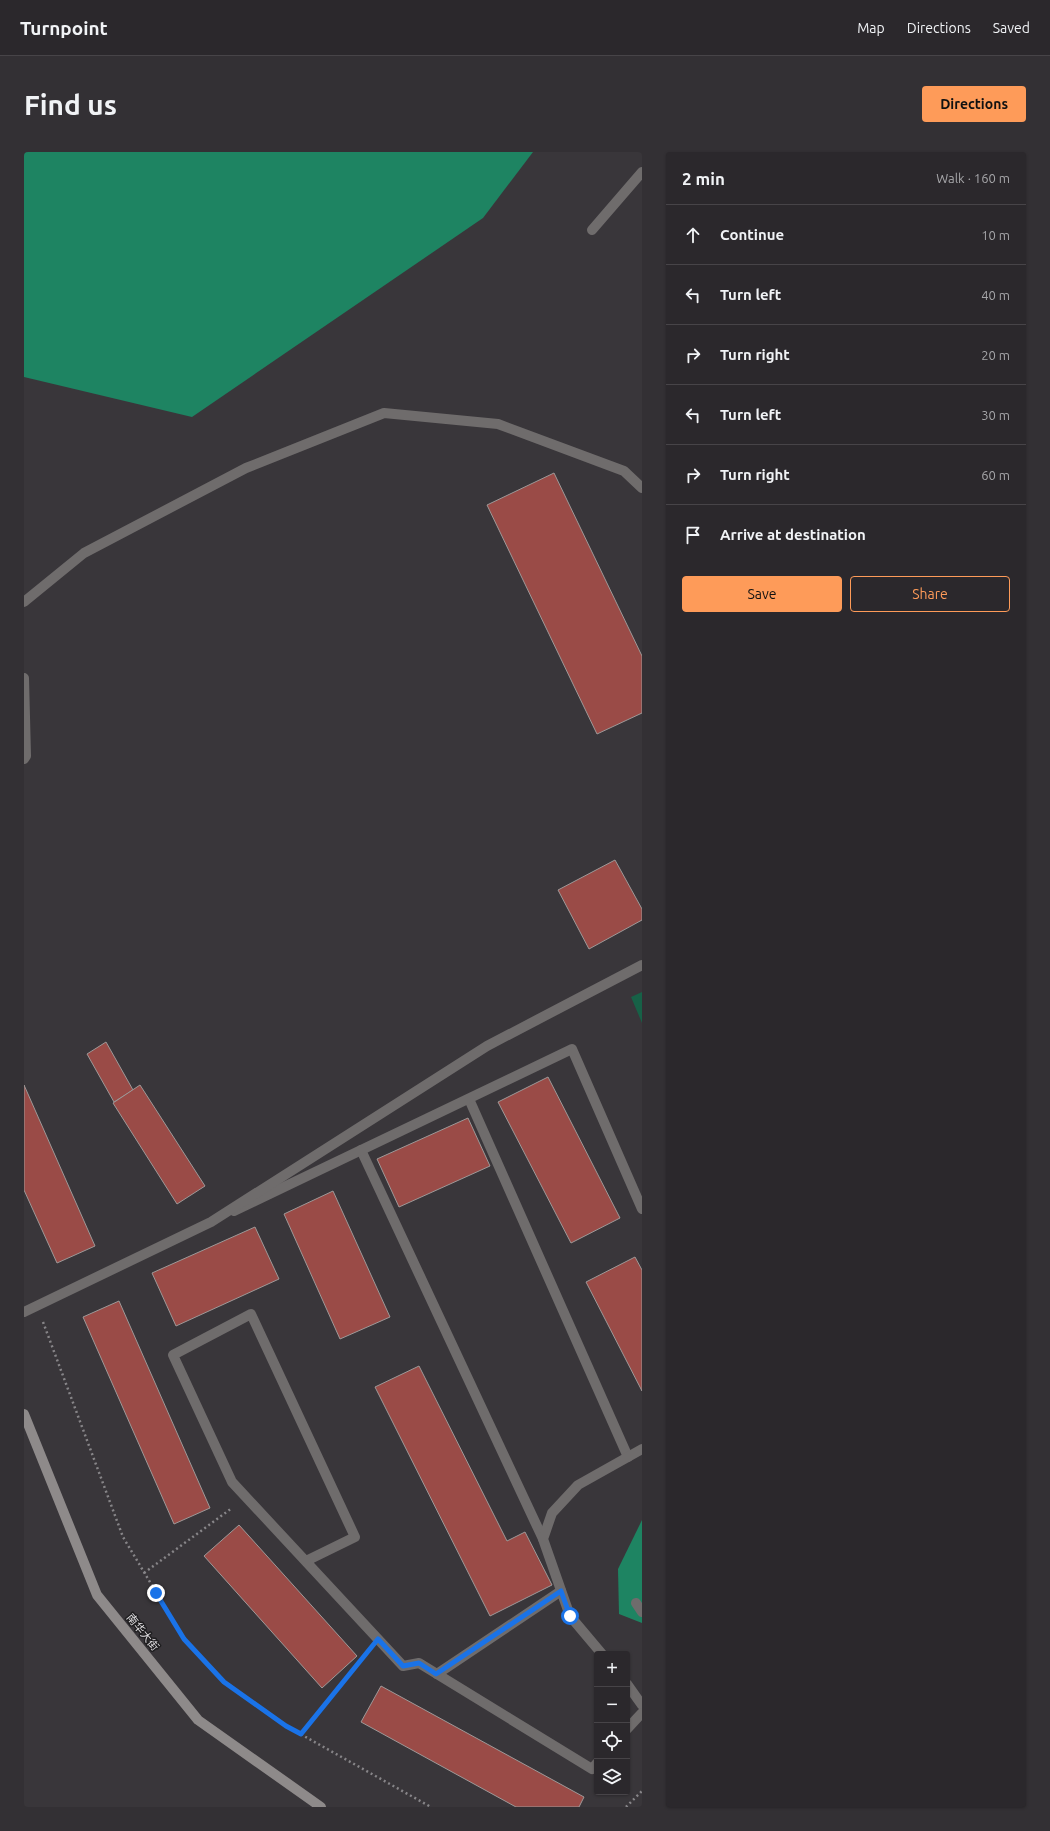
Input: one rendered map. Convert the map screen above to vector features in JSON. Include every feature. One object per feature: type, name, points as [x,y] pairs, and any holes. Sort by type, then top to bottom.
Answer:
[{"type":"main road","name":"南华大街","points":[[24,1414],[97,1595],[198,1720],[320,1807]]},
{"type":"street","points":[[592,230],[642,172]]},
{"type":"street","points":[[24,602],[84,553],[246,468],[384,413],[498,424],[624,471],[642,488]]},
{"type":"street","points":[[24,678],[26,756],[24,759]]},
{"type":"street","points":[[211,1222],[487,1046],[642,965]]},
{"type":"street","points":[[24,1312],[572,1049],[642,1209]]},
{"type":"street","points":[[469,1098],[628,1457]]},
{"type":"street","points":[[361,1150],[543,1539],[570,1616],[599,1651]]},
{"type":"street","points":[[306,1561],[355,1536],[251,1314],[173,1354],[232,1482],[403,1666],[419,1663],[592,1769],[594,1767]]},
{"type":"street","points":[[543,1539],[552,1513],[578,1484],[642,1449]]},
{"type":"street","points":[[436,1674],[561,1591]]},
{"type":"street","points":[[642,1605],[636,1602],[642,1612]]},
{"type":"street","points":[[629,1687],[642,1705]]},
{"type":"street","points":[[630,1726],[642,1713]]},
{"type":"path","points":[[37,1306],[123,1536],[184,1639],[224,1682],[286,1726],[431,1807]]},
{"type":"path","points":[[144,1573],[247,1497]]},
{"type":"path","points":[[301,1734],[378,1639]]},
{"type":"path","points":[[626,1807],[642,1791]]},
{"type":"green space","points":[[24,152],[533,152],[483,218],[192,417],[24,377]]},
{"type":"green space","points":[[642,992],[642,1023],[631,997]]},
{"type":"green space","points":[[642,1520],[642,1623],[619,1614],[618,1569]]},
{"type":"building","points":[[554,473],[642,656],[642,713],[597,734],[487,505]]},
{"type":"building","points":[[615,860],[642,909],[642,920],[589,949],[558,890]]},
{"type":"building","points":[[106,1042],[133,1090],[114,1102],[87,1054]]},
{"type":"building","points":[[548,1077],[620,1218],[571,1243],[498,1102]]},
{"type":"building","points":[[24,1085],[95,1246],[57,1263],[24,1190]]},
{"type":"building","points":[[140,1085],[205,1186],[177,1204],[113,1103]]},
{"type":"building","points":[[468,1118],[490,1166],[399,1207],[377,1159]]},
{"type":"building","points":[[333,1191],[390,1317],[340,1339],[284,1214]]},
{"type":"building","points":[[255,1227],[279,1279],[176,1326],[152,1273]]},
{"type":"building","points":[[635,1257],[642,1270],[642,1391],[586,1282]]},
{"type":"building","points":[[119,1301],[210,1508],[174,1524],[83,1317]]},
{"type":"building","points":[[419,1366],[507,1541],[525,1532],[552,1585],[490,1616],[375,1387]]},
{"type":"building","points":[[239,1525],[357,1656],[322,1688],[204,1556]]},
{"type":"building","points":[[381,1686],[584,1797],[579,1807],[516,1807],[361,1722]]},
{"type":"route","points":[[156,1593],[184,1639],[224,1682],[286,1726],[301,1734],[378,1639],[403,1666],[419,1663],[436,1674],[561,1591],[570,1616]]}]
